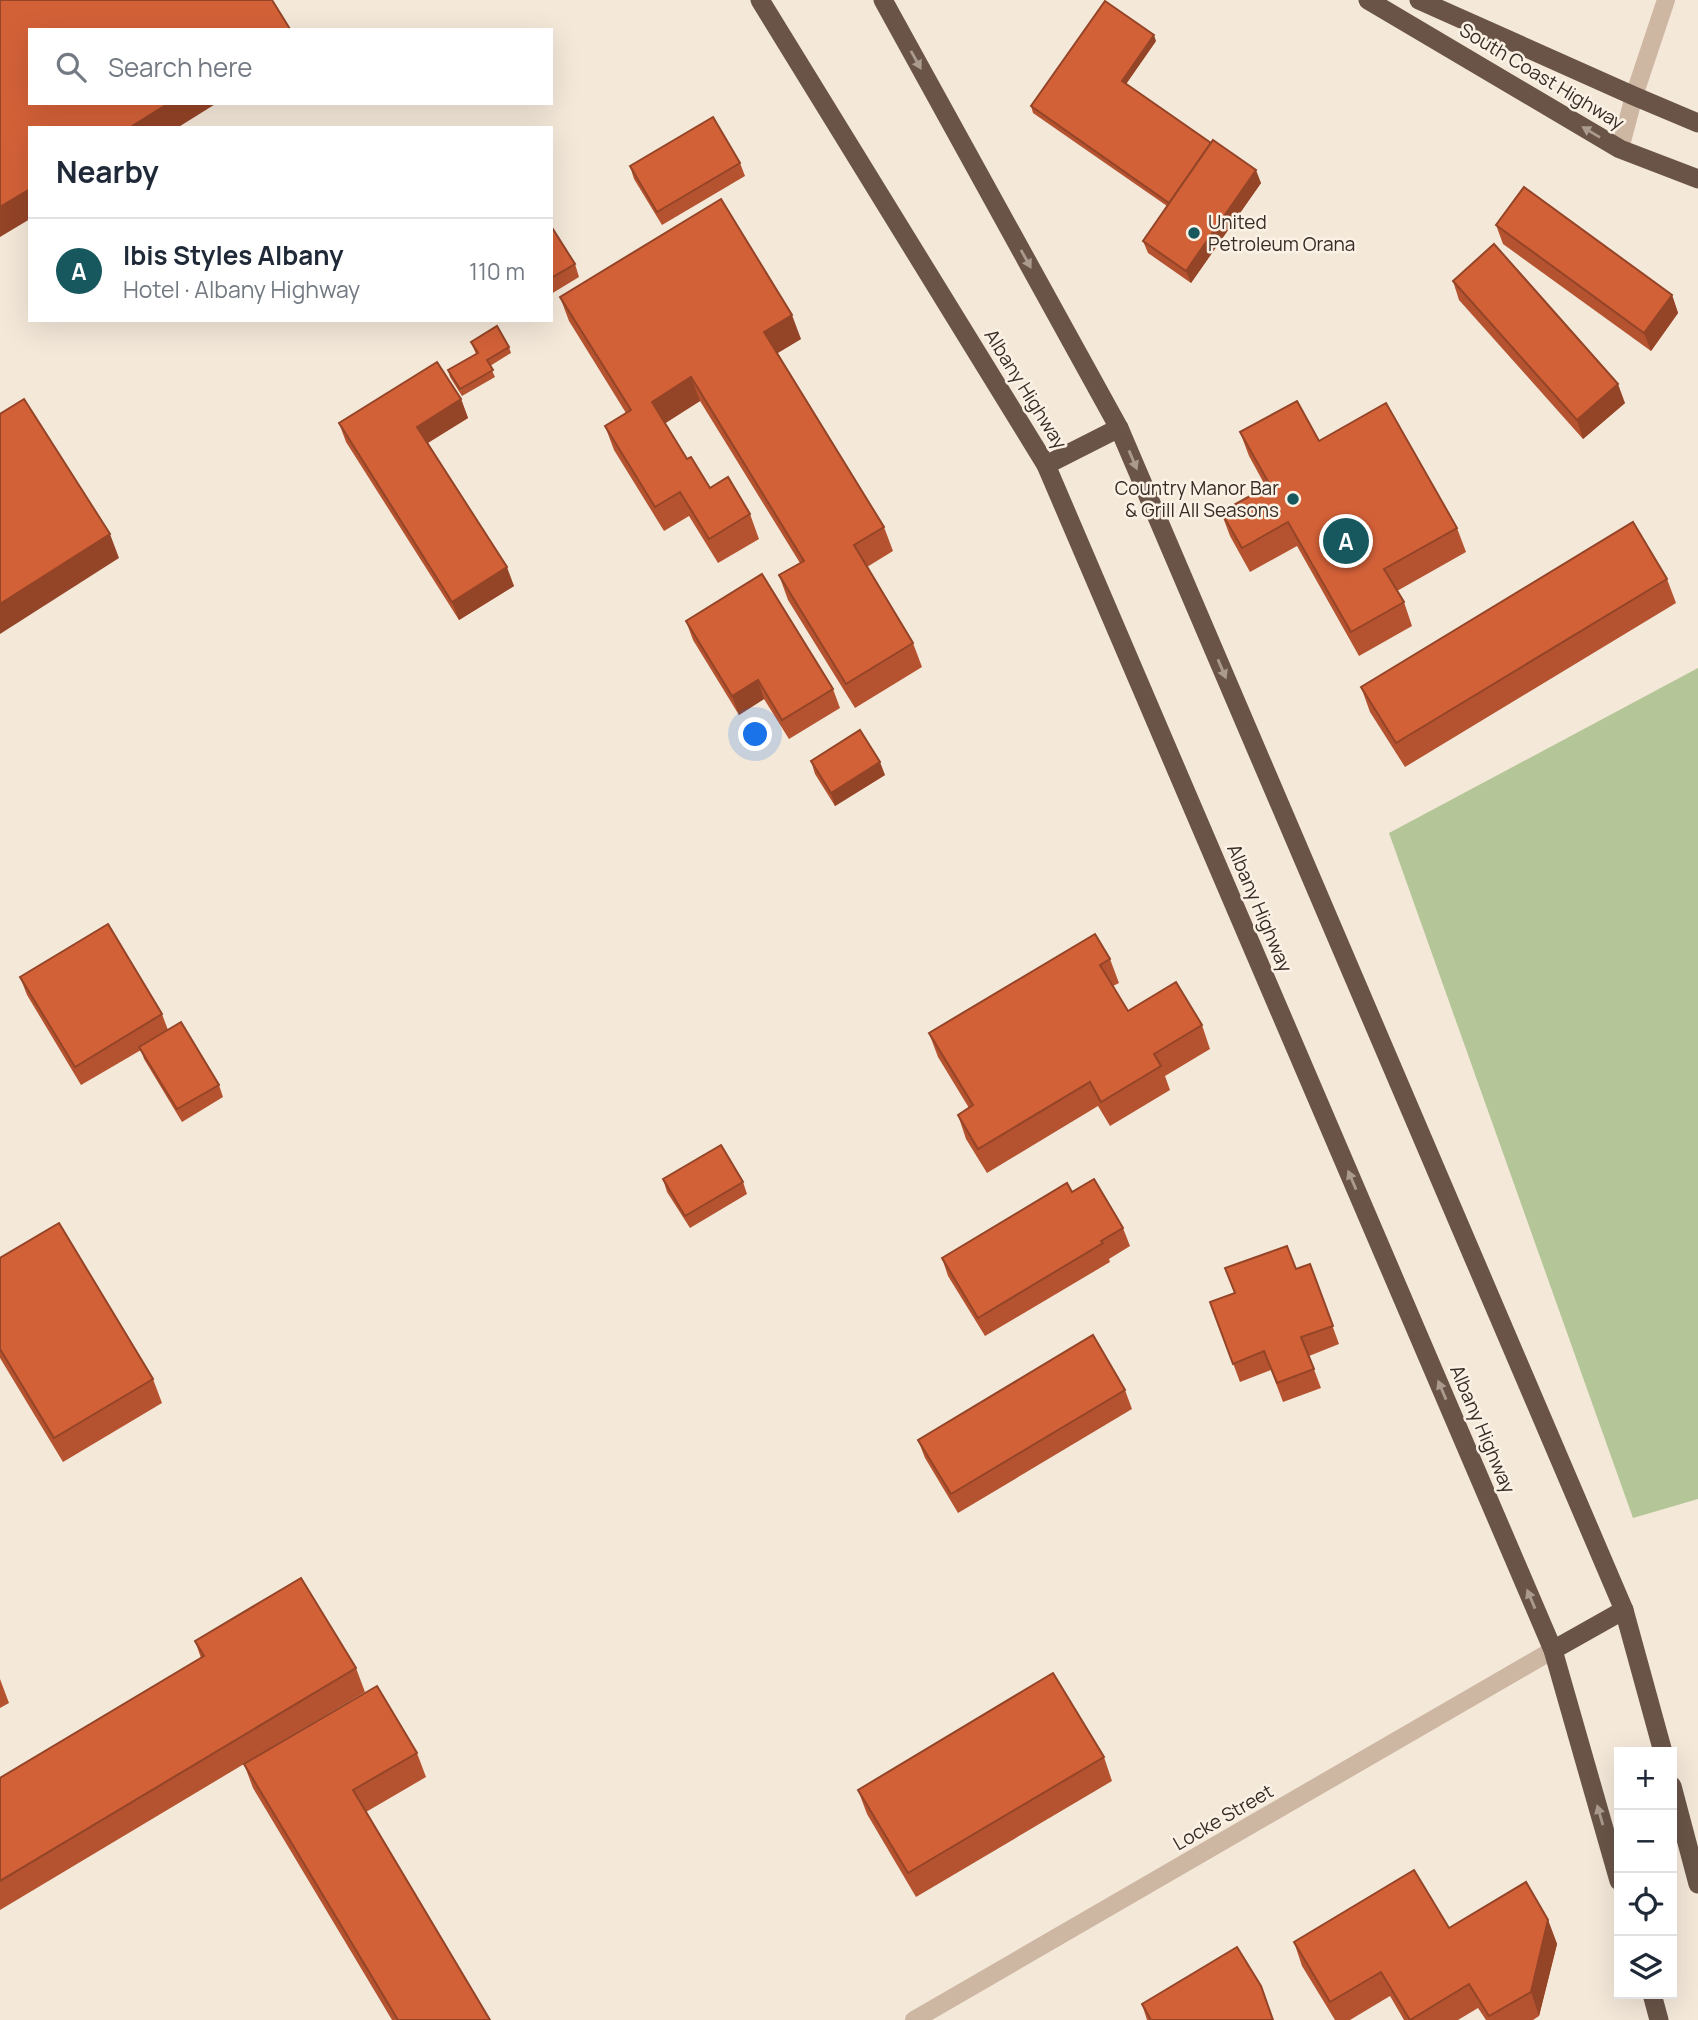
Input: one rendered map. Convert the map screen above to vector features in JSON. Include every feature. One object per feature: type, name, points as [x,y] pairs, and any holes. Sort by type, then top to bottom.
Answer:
[{"type":"highway","name":"Albany Highway","points":[[760,0],[1046,465],[1553,1650],[1617,1873]]},
{"type":"highway","points":[[883,0],[1119,428],[1624,1609],[1662,1747]]},
{"type":"highway","name":"South Coast Highway","points":[[1368,0],[1620,149],[1698,179]]},
{"type":"highway","name":"South Coast Highway","points":[[1419,0],[1698,123]]},
{"type":"highway","points":[[1046,465],[1119,428]]},
{"type":"highway","points":[[1553,1650],[1624,1609]]},
{"type":"highway","points":[[1677,1805],[1698,1884]]},
{"type":"highway","points":[[1653,1999],[1659,2020]]},
{"type":"street","points":[[1620,149],[1634,96],[1666,0]]},
{"type":"street","name":"Locke Street","points":[[914,2020],[1553,1650]]},
{"type":"green space","points":[[1698,668],[1698,1499],[1633,1518],[1389,833]]},
{"type":"building","points":[[0,0],[272,0],[289,28],[28,28],[28,105],[166,105],[132,126],[28,126],[28,190],[0,207]]},
{"type":"building","points":[[1105,1],[1154,35],[1122,81],[1211,143],[1169,203],[1031,106]]},
{"type":"building","points":[[713,117],[740,163],[657,212],[630,166]]},
{"type":"building","name":"United Petroleum Orana","points":[[1213,140],[1256,170],[1186,271],[1143,241]]},
{"type":"building","points":[[1524,187],[1672,295],[1644,333],[1496,225]]},
{"type":"building","points":[[721,199],[792,315],[764,332],[884,527],[854,545],[913,643],[846,684],[779,575],[804,561],[691,377],[652,402],[687,459],[691,457],[710,488],[728,477],[750,514],[709,539],[680,492],[655,507],[605,426],[631,410],[560,297]]},
{"type":"building","points":[[553,229],[575,264],[553,277]]},
{"type":"building","points":[[1494,244],[1618,384],[1577,420],[1453,281]]},
{"type":"building","points":[[497,326],[509,347],[487,360],[493,370],[460,389],[448,370],[478,353],[471,342]]},
{"type":"building","points":[[437,362],[461,399],[417,427],[507,567],[452,602],[339,423]]},
{"type":"building","points":[[24,399],[110,534],[0,604],[0,414]]},
{"type":"building","points":[[1297,401],[1319,441],[1386,403],[1457,528],[1384,569],[1404,602],[1351,632],[1288,522],[1242,548],[1221,512],[1270,485],[1240,432]]},
{"type":"building","points":[[1633,522],[1667,579],[1396,743],[1361,687]]},
{"type":"building","points":[[762,574],[833,689],[782,720],[758,680],[732,696],[686,621]]},
{"type":"building","points":[[860,730],[880,762],[831,793],[811,761]]},
{"type":"building","points":[[108,924],[162,1014],[75,1067],[20,977]]},
{"type":"building","points":[[1095,934],[1110,959],[1100,965],[1128,1011],[1176,982],[1202,1025],[1154,1054],[1161,1066],[1101,1102],[1090,1082],[978,1149],[958,1115],[973,1105],[929,1033]]},
{"type":"building","points":[[181,1022],[219,1085],[177,1109],[139,1047]]},
{"type":"building","points":[[721,1145],[743,1182],[685,1216],[663,1179]]},
{"type":"building","points":[[1094,1179],[1123,1228],[1101,1241],[1103,1243],[978,1318],[942,1258],[1067,1183],[1072,1192]]},
{"type":"building","points":[[59,1223],[153,1379],[54,1438],[0,1349],[0,1258]]},
{"type":"building","points":[[1287,1246],[1296,1269],[1310,1264],[1333,1326],[1301,1337],[1314,1369],[1277,1383],[1264,1351],[1233,1364],[1210,1302],[1235,1293],[1225,1268]]},
{"type":"building","points":[[1093,1335],[1125,1390],[951,1494],[918,1440]]},
{"type":"building","points":[[301,1578],[356,1668],[0,1881],[0,1778],[204,1656],[195,1641]]},
{"type":"building","points":[[1053,1673],[1104,1757],[908,1873],[858,1790]]},
{"type":"building","points":[[377,1686],[417,1753],[353,1790],[490,2020],[398,2020],[244,1764]]},
{"type":"building","points":[[1414,1870],[1449,1928],[1526,1882],[1548,1920],[1531,1992],[1489,2016],[1469,1984],[1410,2020],[1381,1972],[1330,2002],[1294,1942]]},
{"type":"building","points":[[1237,1947],[1261,1986],[1273,2020],[1151,2020],[1142,2004]]},
{"type":"place","name":"United Petroleum Orana","points":[[1194,233]]},
{"type":"place","name":"Country Manor Bar & Grill All Seasons","points":[[1293,499]]},
{"type":"place","name":"Ibis Styles Albany","points":[[1346,541]]}]
